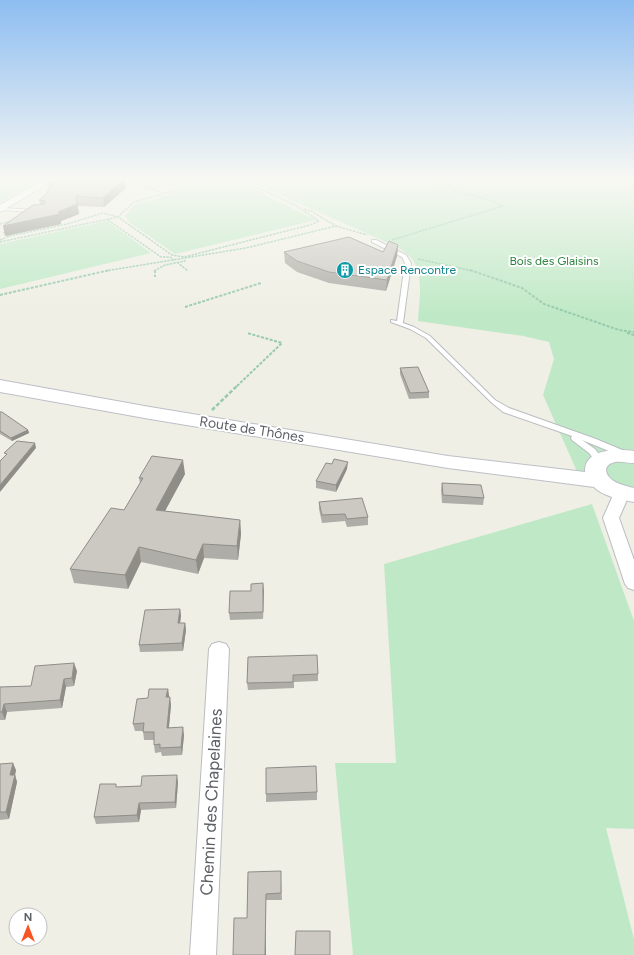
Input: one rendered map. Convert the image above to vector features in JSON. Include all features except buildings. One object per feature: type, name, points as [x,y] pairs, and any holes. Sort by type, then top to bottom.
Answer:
[{"type":"main road","name":"Route de Thônes","points":[[0,386],[448,462],[505,468],[536,474],[568,476],[598,470]]},
{"type":"main road","points":[[628,494],[613,490],[598,470],[612,456],[631,457]]},
{"type":"street","points":[[628,494],[617,502],[611,518],[634,584]]},
{"type":"street","name":"Chemin des Chapelaines","points":[[203,955],[219,650]]},
{"type":"lane","points":[[379,242],[404,256],[408,263],[400,324]]},
{"type":"lane","points":[[393,321],[418,331],[428,337],[499,405],[520,416],[593,441],[631,457]]},
{"type":"lane","points":[[564,432],[581,442],[592,451],[598,470]]},
{"type":"path","points":[[0,241],[9,236],[64,225]]},
{"type":"path","points":[[68,225],[71,227]]},
{"type":"path","points":[[0,241],[82,225]]},
{"type":"path","points":[[115,225],[161,257],[170,257],[188,271]]},
{"type":"path","points":[[129,225],[172,255],[184,258],[246,248],[336,226],[359,231],[379,242],[439,225]]},
{"type":"path","points":[[0,294],[124,266],[185,261],[184,258],[311,225]]},
{"type":"path","points":[[37,230],[40,234]]},
{"type":"path","points":[[3,232],[9,236]]},
{"type":"path","points":[[156,253],[166,251]]},
{"type":"path","points":[[404,256],[466,269],[522,288],[544,304],[619,330],[634,333]]},
{"type":"path","points":[[155,277],[154,271],[158,267],[176,261]]},
{"type":"path","points":[[185,307],[261,283]]},
{"type":"path","points":[[201,421],[282,343],[246,333]]},
{"type":"green space","points":[[90,225],[112,225],[151,253],[0,289],[0,244]]},
{"type":"green space","points":[[133,225],[297,225],[175,254]]},
{"type":"green space","name":"Bois des Glaisins","points":[[347,225],[634,225],[634,498],[579,476],[543,395],[554,359],[549,342],[523,336],[418,321],[420,285],[416,267],[412,259],[406,253],[391,244]]},
{"type":"green space","points":[[592,504],[634,621],[634,829],[606,828],[634,939],[634,955],[353,955],[335,763],[396,763],[384,564]]},
{"type":"place","name":"Espace Rencontre","points":[[345,270]]}]
